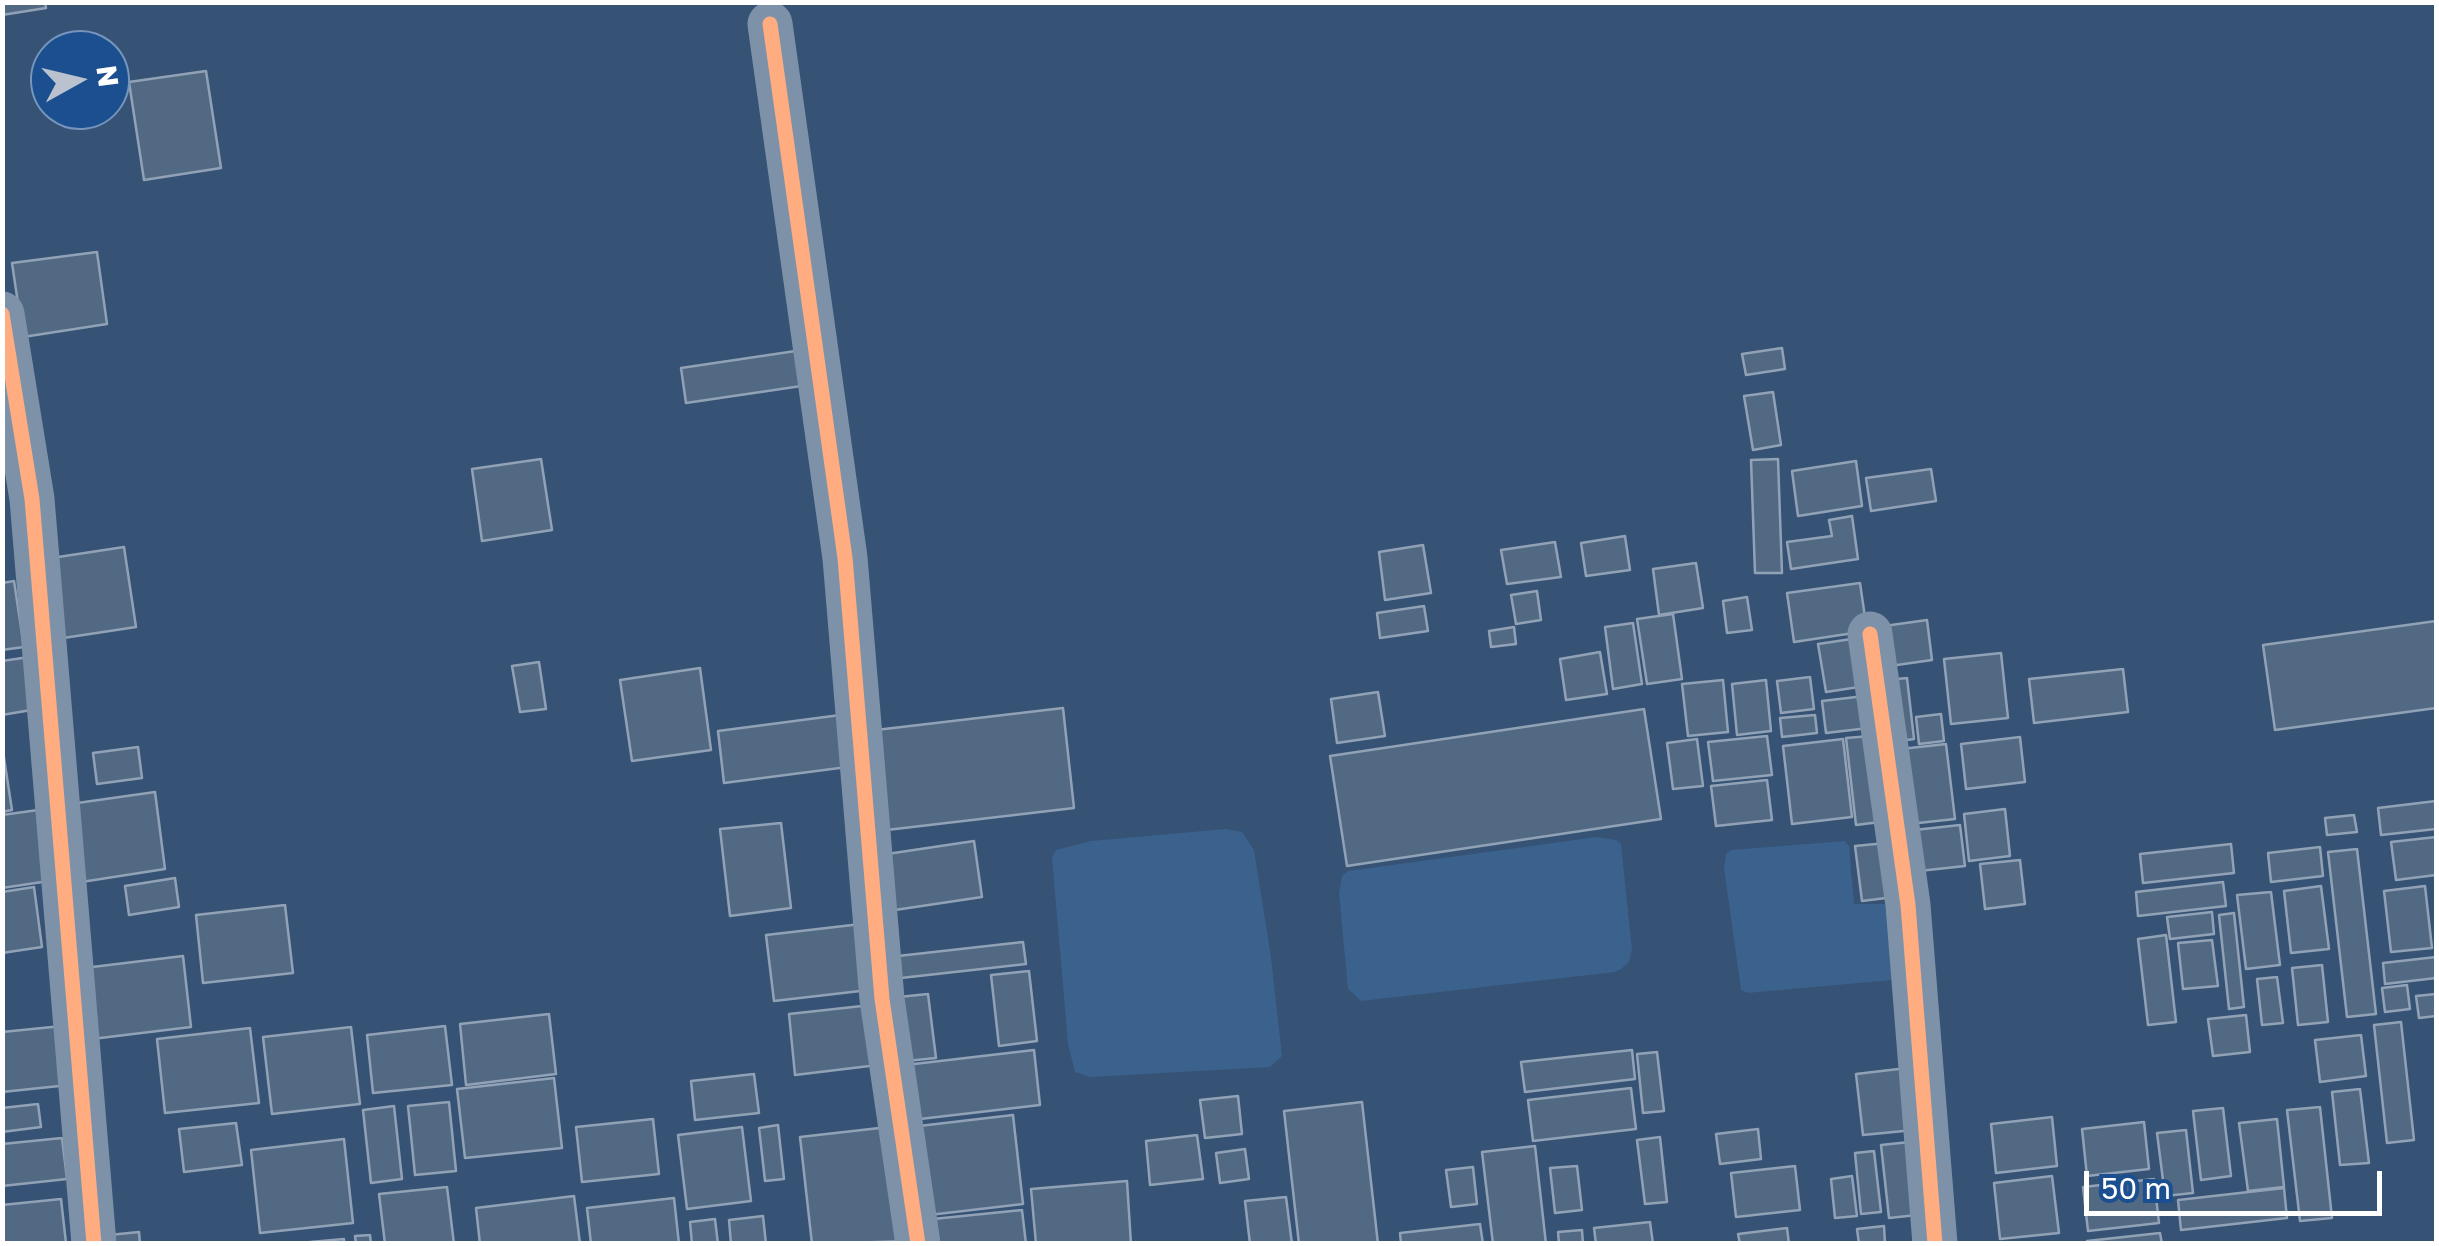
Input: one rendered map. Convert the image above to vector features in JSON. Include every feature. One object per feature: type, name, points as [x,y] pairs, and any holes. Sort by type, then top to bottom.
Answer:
[{"type":"street","points":[[770,24],[845,558],[882,998],[918,1244]]},
{"type":"street","points":[[2,314],[32,499],[94,1244]]},
{"type":"street","points":[[1870,634],[1908,905],[1935,1244]]},
{"type":"water","points":[[1226,829],[1242,832],[1254,850],[1282,1056],[1270,1067],[1090,1077],[1075,1072],[1068,1044],[1052,858],[1056,850],[1091,841]]},
{"type":"water","points":[[1597,837],[1621,844],[1632,950],[1629,962],[1621,969],[1361,1001],[1348,989],[1339,893],[1342,876],[1348,871]]},
{"type":"water","points":[[1845,841],[1849,846],[1854,904],[1885,904],[1890,916],[1892,980],[1748,993],[1741,990],[1724,868],[1726,854],[1731,850]]},
{"type":"building","points":[[2,2],[45,2],[46,8],[2,15]]},
{"type":"building","points":[[206,71],[221,168],[144,180],[130,82]]},
{"type":"building","points":[[97,252],[107,324],[23,337],[12,263]]},
{"type":"building","points":[[1782,348],[1785,369],[1746,375],[1742,354]]},
{"type":"building","points":[[809,349],[815,384],[686,403],[681,368]]},
{"type":"building","points":[[1773,392],[1781,445],[1753,450],[1744,396]]},
{"type":"building","points":[[541,459],[552,530],[482,541],[472,469]]},
{"type":"building","points":[[1778,459],[1782,573],[1755,573],[1751,460]]},
{"type":"building","points":[[1856,461],[1862,506],[1798,516],[1792,471]]},
{"type":"building","points":[[1931,469],[1936,501],[1871,511],[1866,478]]},
{"type":"building","points":[[1852,516],[1858,559],[1791,569],[1787,542],[1832,536],[1829,520]]},
{"type":"building","points":[[1625,536],[1630,570],[1586,576],[1581,543]]},
{"type":"building","points":[[1555,542],[1561,577],[1507,584],[1501,550]]},
{"type":"building","points":[[1423,545],[1431,593],[1385,600],[1379,552]]},
{"type":"building","points":[[124,547],[136,627],[57,639],[45,559]]},
{"type":"building","points":[[1696,563],[1703,608],[1659,615],[1653,569]]},
{"type":"building","points":[[14,581],[24,647],[2,650],[2,583]]},
{"type":"building","points":[[1860,583],[1867,631],[1794,642],[1787,593]]},
{"type":"building","points":[[1537,591],[1541,620],[1516,624],[1511,595]]},
{"type":"building","points":[[1747,597],[1752,630],[1727,633],[1723,601]]},
{"type":"building","points":[[1424,606],[1428,631],[1380,638],[1377,613]]},
{"type":"building","points":[[1673,614],[1682,679],[1647,684],[1637,619]]},
{"type":"building","points":[[1927,620],[1932,660],[1883,667],[1877,627]]},
{"type":"building","points":[[2436,621],[2436,708],[2275,730],[2263,645]]},
{"type":"building","points":[[1633,623],[1642,684],[1613,689],[1605,627]]},
{"type":"building","points":[[1514,627],[1516,644],[1491,647],[1489,631]]},
{"type":"building","points":[[1865,637],[1872,685],[1826,692],[1818,644]]},
{"type":"building","points":[[1600,652],[1607,694],[1566,700],[1560,659]]},
{"type":"building","points":[[2001,653],[2008,718],[1951,724],[1944,659]]},
{"type":"building","points":[[29,657],[37,709],[2,715],[2,661]]},
{"type":"building","points":[[539,662],[546,709],[520,712],[512,666]]},
{"type":"building","points":[[700,668],[711,750],[632,761],[620,680]]},
{"type":"building","points":[[2123,669],[2128,712],[2034,723],[2029,679]]},
{"type":"building","points":[[1810,677],[1814,709],[1781,713],[1777,681]]},
{"type":"building","points":[[1907,678],[1914,739],[1885,743],[1877,681]]},
{"type":"building","points":[[1723,680],[1728,732],[1688,736],[1682,684]]},
{"type":"building","points":[[1766,680],[1771,731],[1737,735],[1732,684]]},
{"type":"building","points":[[1378,692],[1385,736],[1337,743],[1331,699]]},
{"type":"building","points":[[1873,695],[1877,727],[1826,733],[1822,701]]},
{"type":"building","points":[[1063,708],[1074,808],[887,830],[876,730]]},
{"type":"building","points":[[1644,709],[1661,819],[1347,866],[1330,756]]},
{"type":"building","points":[[848,714],[855,766],[724,783],[718,731]]},
{"type":"building","points":[[1941,714],[1944,741],[1919,744],[1916,717]]},
{"type":"building","points":[[1815,715],[1817,733],[1782,737],[1780,718]]},
{"type":"building","points":[[1767,736],[1772,775],[1713,781],[1708,742]]},
{"type":"building","points":[[1871,736],[1880,822],[1856,825],[1846,738]]},
{"type":"building","points":[[2020,737],[2025,782],[1966,789],[1961,744]]},
{"type":"building","points":[[1697,739],[1703,786],[1673,789],[1667,743]]},
{"type":"building","points":[[1843,739],[1852,817],[1792,824],[1783,746]]},
{"type":"building","points":[[1946,744],[1955,819],[1900,825],[1892,750]]},
{"type":"building","points":[[2,745],[12,810],[2,812]]},
{"type":"building","points":[[138,747],[142,778],[97,784],[93,753]]},
{"type":"building","points":[[1767,780],[1772,820],[1716,826],[1711,786]]},
{"type":"building","points":[[155,792],[165,869],[75,883],[63,805]]},
{"type":"building","points":[[2436,801],[2436,829],[2381,835],[2378,808]]},
{"type":"building","points":[[2005,809],[2010,856],[1969,861],[1964,814]]},
{"type":"building","points":[[38,810],[49,881],[2,888],[2,815]]},
{"type":"building","points":[[2354,815],[2357,832],[2327,835],[2325,818]]},
{"type":"building","points":[[781,823],[791,908],[730,916],[720,829]]},
{"type":"building","points":[[1960,825],[1965,866],[1910,872],[1905,831]]},
{"type":"building","points":[[2436,837],[2436,875],[2396,880],[2391,842]]},
{"type":"building","points":[[974,841],[982,897],[895,910],[887,854]]},
{"type":"building","points":[[1896,842],[1902,896],[1862,901],[1855,846]]},
{"type":"building","points":[[2231,844],[2234,873],[2143,883],[2140,854]]},
{"type":"building","points":[[2320,847],[2323,876],[2271,882],[2268,853]]},
{"type":"building","points":[[2357,849],[2376,1014],[2347,1017],[2328,852]]},
{"type":"building","points":[[2020,860],[2025,904],[1985,909],[1980,864]]},
{"type":"building","points":[[175,878],[179,907],[129,915],[125,886]]},
{"type":"building","points":[[2223,882],[2226,906],[2138,916],[2136,892]]},
{"type":"building","points":[[2321,886],[2329,949],[2291,953],[2284,891]]},
{"type":"building","points":[[2425,886],[2432,948],[2391,952],[2384,891]]},
{"type":"building","points":[[34,887],[42,947],[2,953],[2,892]]},
{"type":"building","points":[[2271,892],[2280,965],[2246,969],[2237,895]]},
{"type":"building","points":[[285,905],[293,973],[203,983],[196,915]]},
{"type":"building","points":[[2212,912],[2214,934],[2170,939],[2167,917]]},
{"type":"building","points":[[2234,913],[2244,1007],[2229,1009],[2219,915]]},
{"type":"building","points":[[861,924],[869,990],[774,1001],[766,935]]},
{"type":"building","points":[[2166,935],[2176,1022],[2148,1025],[2138,939]]},
{"type":"building","points":[[2212,940],[2218,986],[2183,989],[2178,943]]},
{"type":"building","points":[[1023,942],[1026,964],[892,979],[889,957]]},
{"type":"building","points":[[183,956],[191,1027],[92,1039],[84,968]]},
{"type":"building","points":[[2436,957],[2436,978],[2385,984],[2383,963]]},
{"type":"building","points":[[2322,965],[2328,1022],[2298,1025],[2292,968]]},
{"type":"building","points":[[1029,971],[1037,1041],[999,1046],[991,975]]},
{"type":"building","points":[[2277,977],[2283,1023],[2262,1025],[2257,979]]},
{"type":"building","points":[[2407,985],[2410,1009],[2385,1012],[2382,988]]},
{"type":"building","points":[[928,994],[936,1058],[896,1062],[889,998]]},
{"type":"building","points":[[2436,994],[2436,1016],[2419,1018],[2416,996]]},
{"type":"building","points":[[871,1005],[878,1065],[795,1075],[789,1014]]},
{"type":"building","points":[[549,1014],[556,1074],[466,1085],[460,1024]]},
{"type":"building","points":[[2246,1015],[2250,1052],[2213,1056],[2208,1019]]},
{"type":"building","points":[[2401,1022],[2414,1140],[2387,1143],[2374,1025]]},
{"type":"building","points":[[62,1026],[69,1085],[2,1092],[2,1032]]},
{"type":"building","points":[[445,1026],[452,1085],[373,1093],[367,1035]]},
{"type":"building","points":[[351,1027],[360,1104],[272,1114],[263,1037]]},
{"type":"building","points":[[250,1028],[259,1103],[165,1113],[157,1039]]},
{"type":"building","points":[[2361,1035],[2366,1076],[2320,1082],[2315,1040]]},
{"type":"building","points":[[1034,1050],[1040,1105],[903,1121],[897,1066]]},
{"type":"building","points":[[1632,1050],[1635,1079],[1525,1092],[1521,1062]]},
{"type":"building","points":[[1657,1052],[1664,1111],[1643,1113],[1637,1054]]},
{"type":"building","points":[[1907,1068],[1914,1130],[1863,1135],[1856,1074]]},
{"type":"building","points":[[754,1074],[759,1113],[695,1120],[691,1081]]},
{"type":"building","points":[[554,1078],[562,1148],[465,1158],[457,1089]]},
{"type":"building","points":[[1631,1088],[1636,1129],[1533,1141],[1528,1100]]},
{"type":"building","points":[[2360,1089],[2369,1163],[2340,1165],[2332,1092]]},
{"type":"building","points":[[1238,1096],[1242,1134],[1205,1138],[1200,1100]]},
{"type":"building","points":[[449,1102],[456,1171],[415,1175],[408,1106]]},
{"type":"building","points":[[1362,1102],[1378,1244],[1299,1244],[1284,1111]]},
{"type":"building","points":[[38,1104],[41,1127],[2,1132],[2,1108]]},
{"type":"building","points":[[394,1106],[402,1179],[371,1183],[363,1110]]},
{"type":"building","points":[[2320,1107],[2332,1218],[2300,1221],[2287,1110]]},
{"type":"building","points":[[2223,1108],[2231,1176],[2201,1180],[2193,1111]]},
{"type":"building","points":[[1013,1115],[1023,1204],[929,1215],[919,1126]]},
{"type":"building","points":[[2052,1117],[2057,1166],[1996,1173],[1991,1124]]},
{"type":"building","points":[[653,1119],[659,1174],[582,1182],[576,1127]]},
{"type":"building","points":[[2277,1119],[2284,1187],[2248,1191],[2239,1123]]},
{"type":"building","points":[[2144,1122],[2149,1169],[2087,1176],[2082,1129]]},
{"type":"building","points":[[236,1123],[242,1165],[184,1172],[179,1129]]},
{"type":"building","points":[[778,1125],[784,1179],[765,1181],[759,1128]]},
{"type":"building","points":[[897,1126],[910,1241],[812,1244],[800,1137]]},
{"type":"building","points":[[742,1127],[751,1201],[687,1209],[678,1135]]},
{"type":"building","points":[[1758,1129],[1761,1159],[1720,1164],[1716,1134]]},
{"type":"building","points":[[2186,1130],[2193,1193],[2165,1196],[2157,1133]]},
{"type":"building","points":[[1197,1135],[1203,1179],[1150,1185],[1146,1141]]},
{"type":"building","points":[[1660,1137],[1667,1202],[1645,1204],[1637,1140]]},
{"type":"building","points":[[62,1138],[67,1179],[2,1186],[2,1144]]},
{"type":"building","points":[[344,1139],[353,1223],[260,1233],[251,1150]]},
{"type":"building","points":[[1919,1141],[1927,1214],[1889,1218],[1881,1145]]},
{"type":"building","points":[[1535,1146],[1546,1244],[1493,1244],[1482,1152]]},
{"type":"building","points":[[1245,1149],[1249,1179],[1220,1183],[1216,1153]]},
{"type":"building","points":[[1874,1151],[1881,1212],[1861,1214],[1855,1153]]},
{"type":"building","points":[[1577,1166],[1582,1210],[1555,1213],[1550,1168]]},
{"type":"building","points":[[1795,1166],[1800,1210],[1736,1217],[1731,1173]]},
{"type":"building","points":[[1473,1167],[1477,1204],[1451,1207],[1446,1170]]},
{"type":"building","points":[[1852,1176],[1857,1216],[1835,1218],[1831,1179]]},
{"type":"building","points":[[2052,1176],[2059,1233],[2000,1239],[1994,1183]]},
{"type":"building","points":[[2154,1179],[2159,1223],[2088,1231],[2083,1187]]},
{"type":"building","points":[[1127,1181],[1131,1244],[1036,1244],[1031,1189]]},
{"type":"building","points":[[447,1187],[454,1244],[385,1244],[379,1194]]},
{"type":"building","points":[[2284,1188],[2287,1218],[2181,1230],[2178,1200]]},
{"type":"building","points":[[574,1196],[580,1244],[480,1244],[476,1208]]},
{"type":"building","points":[[1286,1197],[1292,1244],[1250,1244],[1245,1201]]},
{"type":"building","points":[[674,1198],[679,1244],[591,1244],[587,1208]]},
{"type":"building","points":[[61,1199],[66,1243],[3,1244],[2,1205]]},
{"type":"building","points":[[1022,1210],[1026,1244],[926,1244],[923,1220]]},
{"type":"building","points":[[763,1216],[766,1244],[731,1244],[729,1220]]},
{"type":"building","points":[[715,1219],[718,1244],[692,1244],[690,1222]]},
{"type":"building","points":[[1650,1222],[1653,1244],[1596,1244],[1594,1228]]},
{"type":"building","points":[[1480,1224],[1483,1244],[1401,1244],[1400,1233]]},
{"type":"building","points":[[1884,1226],[1885,1244],[1859,1244],[1857,1229]]},
{"type":"building","points":[[1787,1228],[1789,1244],[1740,1244],[1738,1234]]},
{"type":"building","points":[[1582,1230],[1583,1244],[1559,1244],[1558,1232]]},
{"type":"building","points":[[139,1232],[140,1244],[100,1244],[99,1236]]},
{"type":"building","points":[[2160,1233],[2162,1244],[2087,1244],[2087,1241]]},
{"type":"building","points":[[370,1235],[371,1244],[356,1244],[355,1236]]},
{"type":"building","points":[[344,1239],[344,1244],[310,1244],[310,1242]]},
{"type":"cycle path","points":[[770,24],[845,558],[882,999],[918,1244]]},
{"type":"cycle path","points":[[2,314],[32,499],[94,1244]]},
{"type":"cycle path","points":[[1870,634],[1908,905],[1935,1244]]}]
